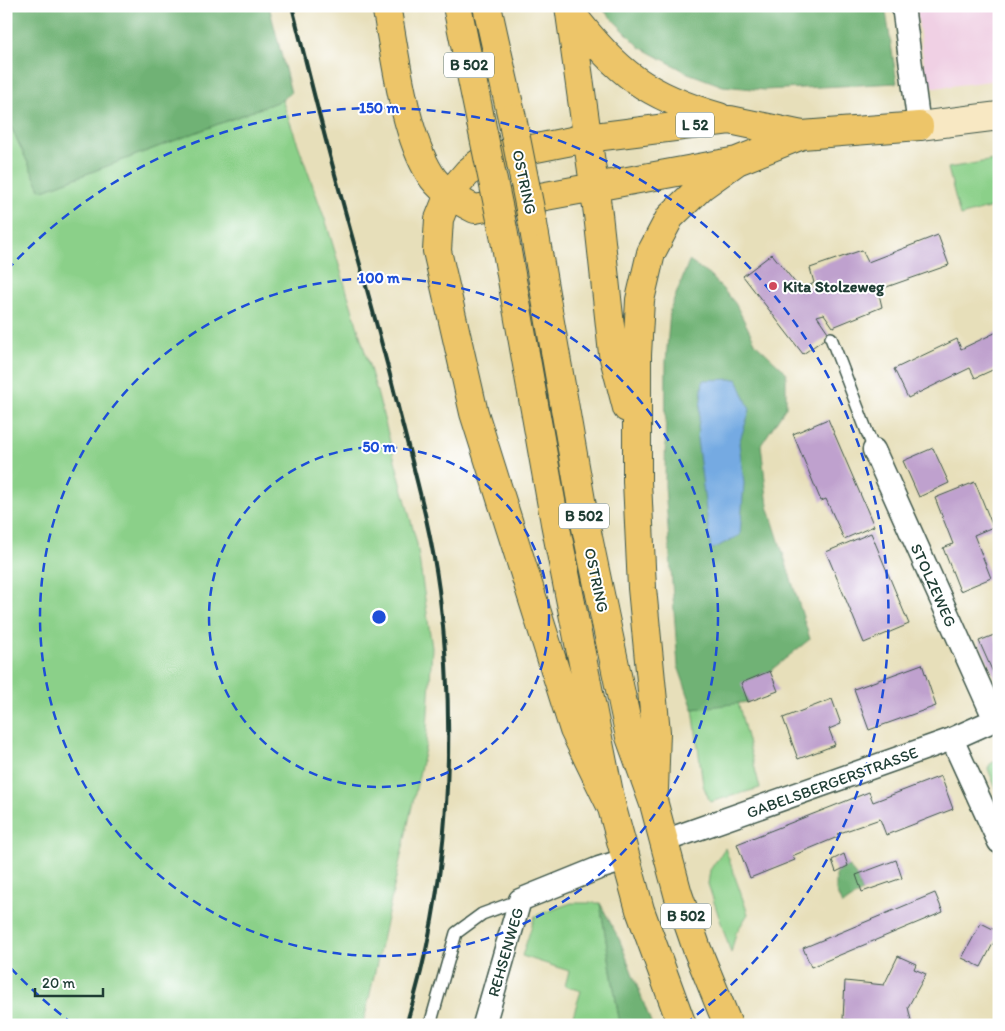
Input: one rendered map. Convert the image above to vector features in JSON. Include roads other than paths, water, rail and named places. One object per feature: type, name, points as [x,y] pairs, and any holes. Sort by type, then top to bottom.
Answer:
[{"type":"highway","points":[[386,6],[414,140],[430,174],[449,194],[475,209],[737,161],[802,135]]},
{"type":"highway","name":"OSTRING","points":[[457,6],[503,229],[556,523],[612,808],[640,910],[682,1025]]},
{"type":"highway","name":"OSTRING","points":[[487,6],[534,224],[584,518],[630,737],[654,804],[678,894],[697,949],[728,1025]]},
{"type":"highway","points":[[570,9],[612,62],[641,85],[684,107],[730,120]]},
{"type":"highway","points":[[570,9],[594,188],[613,354],[637,446]]},
{"type":"highway","name":"L 52","points":[[449,194],[468,172],[479,163],[496,156],[587,138],[730,120],[802,135],[918,126]]},
{"type":"highway","points":[[654,804],[656,732],[642,588],[637,446],[640,308],[644,278],[651,253],[662,228],[676,210],[702,186],[737,161]]},
{"type":"highway","points":[[449,194],[438,219],[437,251],[474,413],[574,730],[612,808]]},
{"type":"main road","name":"L 52","points":[[918,126],[999,116]]},
{"type":"street","points":[[903,6],[918,126]]},
{"type":"street","name":"STOLZEWEG","points":[[874,450],[997,719]]},
{"type":"street","name":"GABELSBERGERSTRASSE","points":[[664,841],[952,739],[997,719]]},
{"type":"street","points":[[952,739],[999,842]]},
{"type":"street","name":"REHSENWEG","points":[[484,1025],[520,900],[599,868],[626,860]]},
{"type":"lane","points":[[830,338],[874,450]]},
{"type":"lane","points":[[430,1025],[456,933],[482,914],[520,900]]},
{"type":"water","points":[[737,379],[750,410],[739,443],[744,483],[740,535],[711,550],[697,439],[703,380]]},
{"type":"railway","points":[[292,6],[416,477],[427,522],[439,590],[445,644],[448,699],[446,809],[441,864],[432,919],[421,972],[406,1025]]},
{"type":"place","name":"Kita Stolzeweg","points":[[773,286]]}]
